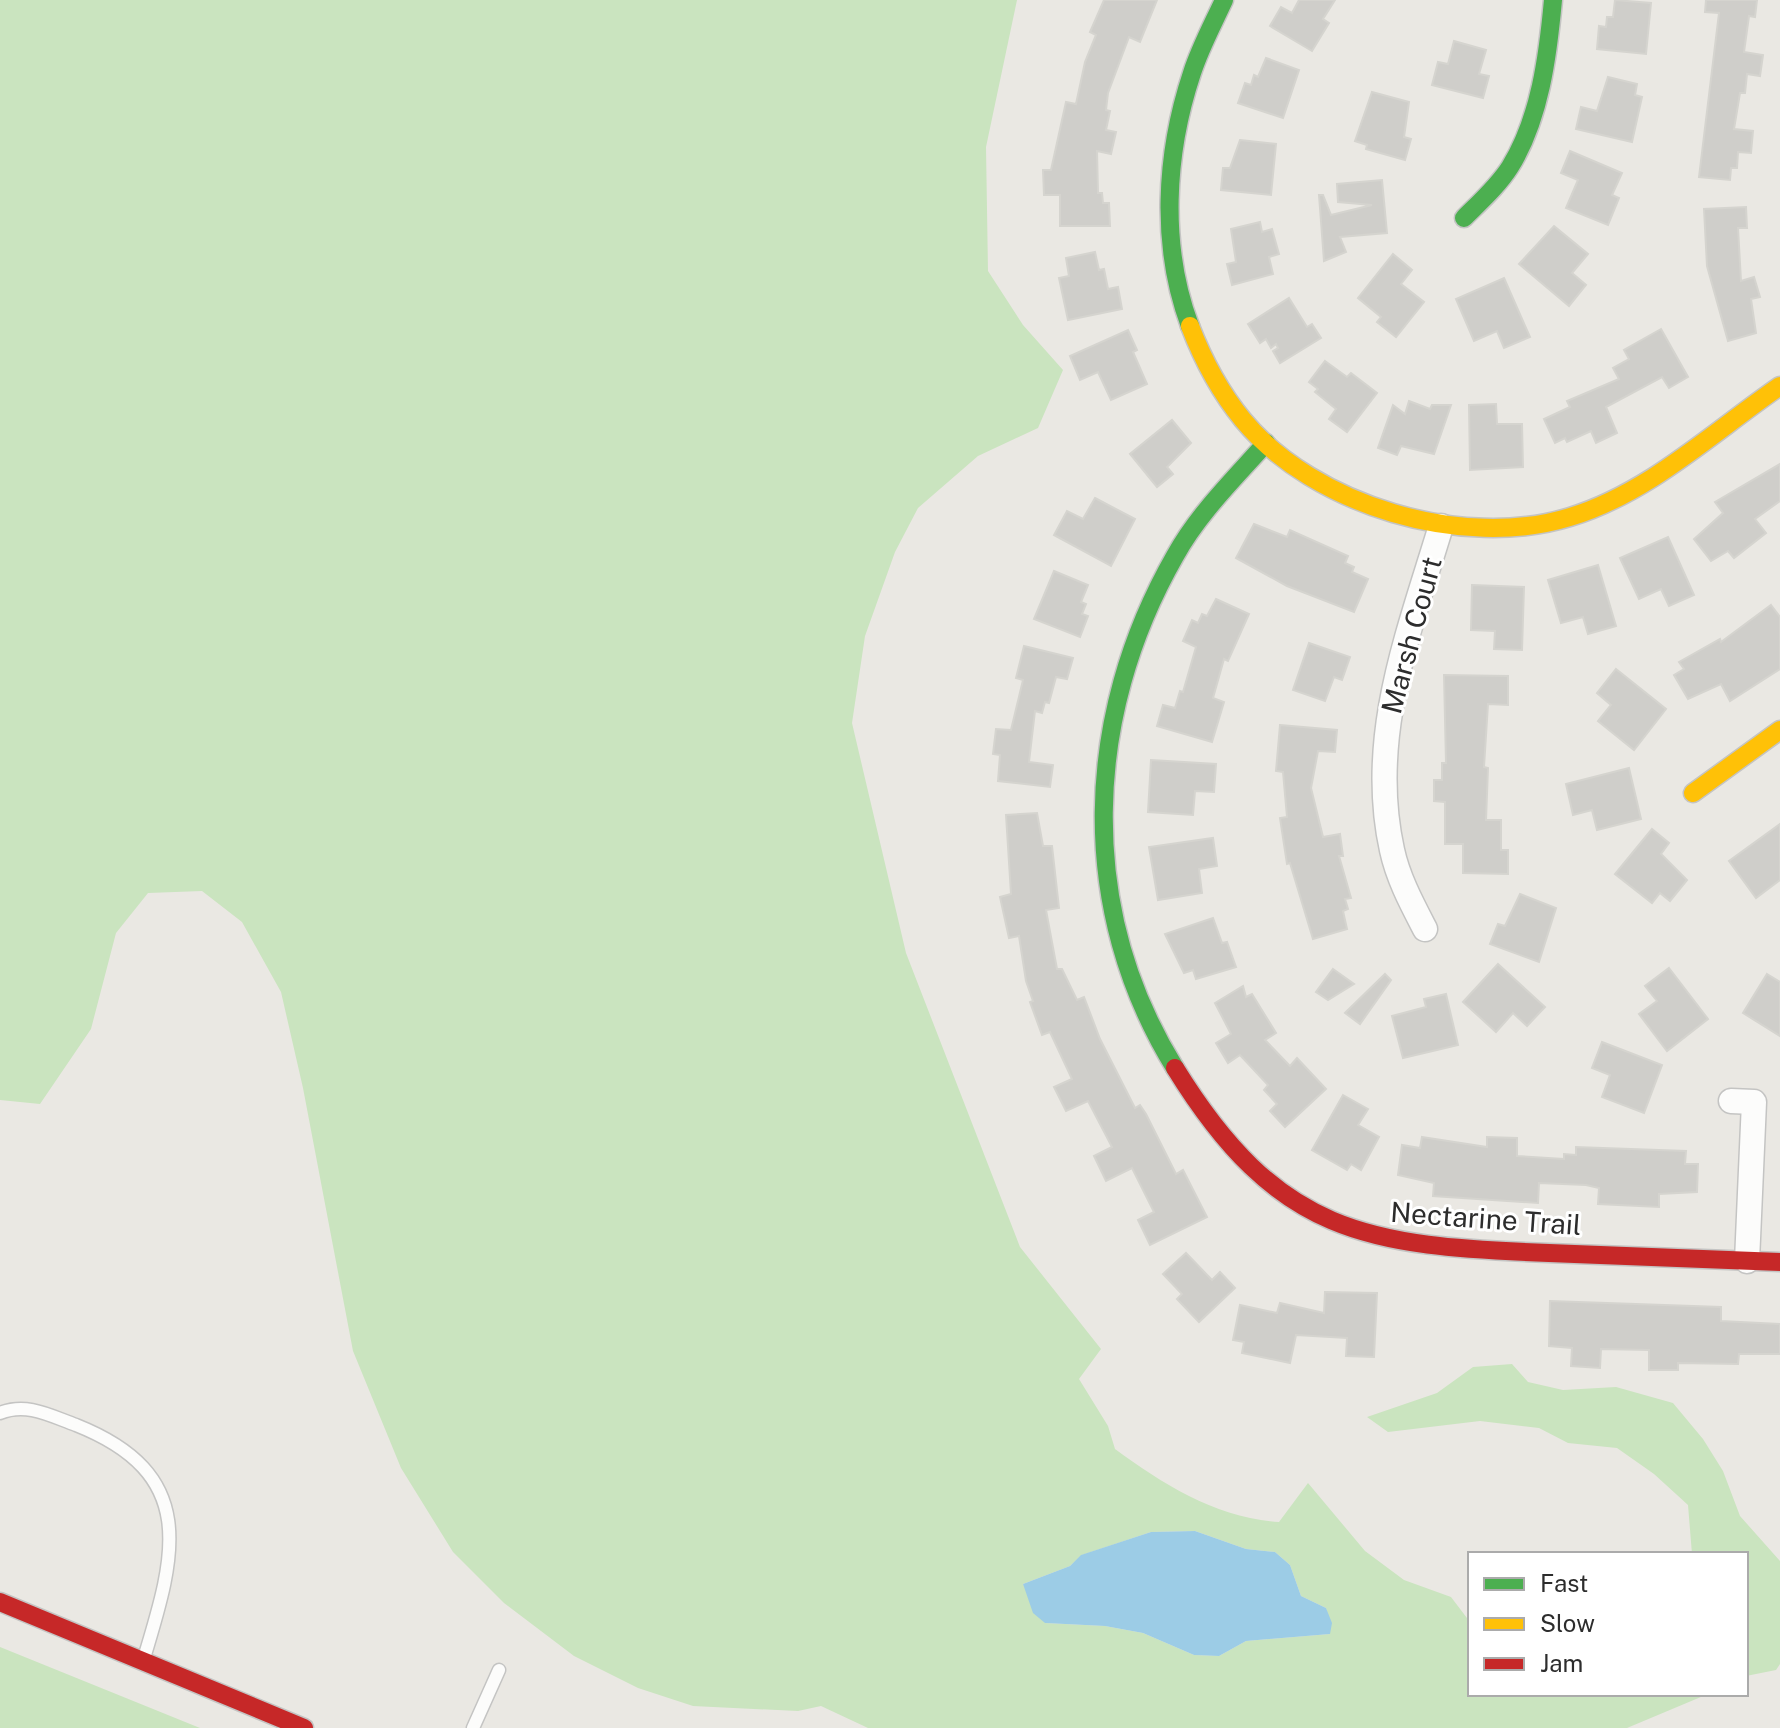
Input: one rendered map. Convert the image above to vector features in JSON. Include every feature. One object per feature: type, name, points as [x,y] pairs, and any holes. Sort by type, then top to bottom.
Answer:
[{"type":"street","points":[[1224,0],[1181,104],[1171,149],[1167,234],[1181,307],[1196,347],[1217,386],[1242,420],[1266,443],[1317,481],[1357,501],[1441,526],[1503,531],[1539,525],[1598,506],[1647,481],[1780,386]]},
{"type":"street","points":[[1464,218],[1511,166],[1522,142],[1544,70],[1553,0]]},
{"type":"street","name":"Nectarine Trail","points":[[1266,443],[1202,516],[1155,591],[1134,639],[1106,741],[1100,788],[1102,870],[1118,949],[1151,1032],[1212,1122],[1250,1165],[1284,1195],[1343,1228],[1376,1238],[1435,1249],[1780,1262]]},
{"type":"street","name":"Marsh Court","points":[[1425,929],[1392,851],[1384,763],[1396,671],[1441,526]]},
{"type":"street","points":[[1693,793],[1780,730]]},
{"type":"street","points":[[1731,1101],[1754,1102],[1747,1261]]},
{"type":"street","points":[[0,1602],[304,1728]]},
{"type":"lane","points":[[0,1413],[34,1409],[108,1438],[147,1467],[168,1514],[171,1555],[143,1661]]},
{"type":"lane","points":[[473,1728],[499,1670]]},
{"type":"green space","points":[[0,0],[1017,0],[986,147],[988,271],[1023,325],[1063,370],[1038,428],[978,456],[918,508],[895,552],[865,636],[852,723],[906,953],[1020,1247],[1101,1349],[1079,1379],[1108,1426],[1115,1449],[1192,1498],[1256,1519],[1279,1522],[1308,1483],[1365,1551],[1404,1580],[1451,1597],[1468,1619],[1468,1696],[1703,1696],[1627,1728],[868,1728],[821,1706],[798,1711],[693,1706],[638,1688],[574,1656],[504,1603],[453,1552],[401,1468],[353,1351],[303,1088],[281,992],[242,922],[202,891],[148,893],[116,933],[91,1029],[40,1104],[0,1100]],"holes":[[[1195,1531],[1246,1549],[1275,1552],[1290,1565],[1301,1596],[1326,1608],[1330,1634],[1246,1641],[1219,1656],[1194,1655],[1143,1633],[1105,1626],[1045,1623],[1023,1584],[1070,1566],[1082,1555],[1151,1532]]]},
{"type":"green space","points":[[1512,1364],[1528,1382],[1563,1390],[1616,1387],[1673,1403],[1703,1439],[1723,1471],[1740,1516],[1780,1561],[1780,1664],[1776,1670],[1748,1676],[1748,1552],[1692,1552],[1688,1505],[1654,1474],[1617,1448],[1568,1443],[1539,1428],[1480,1421],[1388,1432],[1367,1417],[1437,1393],[1473,1367]]},
{"type":"green space","points":[[0,1647],[200,1728],[0,1728]]},
{"type":"water","points":[[1195,1531],[1246,1549],[1275,1552],[1290,1565],[1301,1596],[1326,1608],[1332,1623],[1330,1634],[1246,1641],[1219,1656],[1194,1655],[1143,1633],[1105,1626],[1045,1623],[1033,1613],[1023,1584],[1070,1566],[1081,1555],[1151,1532]]},
{"type":"building","points":[[1104,0],[1157,0],[1140,42],[1129,37],[1108,93],[1106,110],[1110,111],[1106,130],[1116,132],[1111,154],[1097,151],[1098,193],[1102,193],[1103,203],[1109,203],[1110,226],[1060,226],[1060,195],[1044,195],[1043,170],[1051,170],[1066,102],[1076,104],[1085,62],[1096,35],[1090,32]]},
{"type":"building","points":[[1299,0],[1335,0],[1323,19],[1329,23],[1312,51],[1270,26],[1281,7],[1292,13]]},
{"type":"building","points":[[1615,0],[1651,3],[1646,54],[1597,49],[1599,26],[1606,27],[1607,17],[1613,17]]},
{"type":"building","points":[[1706,0],[1757,0],[1755,17],[1749,16],[1744,52],[1763,55],[1760,76],[1747,74],[1745,93],[1740,93],[1734,129],[1753,131],[1751,153],[1738,152],[1737,168],[1731,168],[1730,180],[1699,177],[1719,13],[1705,12]]},
{"type":"building","points":[[1454,41],[1486,50],[1479,74],[1489,76],[1483,98],[1432,85],[1438,62],[1448,64]]},
{"type":"building","points":[[1266,58],[1299,70],[1283,118],[1238,103],[1245,83],[1251,85],[1254,75],[1258,77]]},
{"type":"building","points":[[1608,77],[1637,84],[1635,95],[1642,97],[1632,142],[1576,129],[1581,107],[1597,111]]},
{"type":"building","points":[[1372,92],[1409,102],[1404,137],[1411,139],[1405,160],[1366,149],[1367,145],[1355,141]]},
{"type":"building","points":[[1240,140],[1276,144],[1271,195],[1221,190],[1223,168],[1230,168]]},
{"type":"building","points":[[1570,151],[1622,173],[1612,195],[1619,198],[1608,225],[1566,208],[1578,180],[1561,173]]},
{"type":"building","points":[[1382,180],[1387,233],[1340,237],[1346,252],[1324,261],[1319,195],[1323,195],[1331,215],[1372,205],[1338,202],[1337,184]]},
{"type":"building","points":[[1746,207],[1747,228],[1738,228],[1741,281],[1754,277],[1760,297],[1751,299],[1756,333],[1728,341],[1707,266],[1704,209]]},
{"type":"building","points":[[1260,222],[1262,232],[1272,229],[1279,254],[1269,257],[1273,274],[1232,285],[1227,264],[1236,262],[1231,229]]},
{"type":"building","points":[[1554,226],[1588,254],[1572,273],[1586,285],[1569,306],[1519,264]]},
{"type":"building","points":[[1095,252],[1099,270],[1104,269],[1108,289],[1118,287],[1122,309],[1068,320],[1059,278],[1069,276],[1066,258]]},
{"type":"building","points":[[1393,254],[1412,270],[1401,284],[1424,302],[1396,337],[1377,322],[1381,317],[1358,298]]},
{"type":"building","points":[[1504,278],[1530,337],[1504,348],[1497,331],[1474,341],[1456,299]]},
{"type":"building","points":[[1289,298],[1307,327],[1312,324],[1321,338],[1280,363],[1273,351],[1278,348],[1276,344],[1271,348],[1266,339],[1260,343],[1248,324]]},
{"type":"building","points":[[1661,329],[1688,377],[1669,388],[1662,377],[1606,407],[1617,433],[1596,443],[1591,431],[1567,442],[1565,438],[1555,443],[1544,419],[1570,407],[1567,401],[1619,379],[1613,368],[1629,359],[1624,350]]},
{"type":"building","points":[[1128,330],[1137,350],[1133,352],[1147,384],[1111,400],[1098,372],[1080,380],[1070,356]]},
{"type":"building","points":[[1325,361],[1347,377],[1351,373],[1377,393],[1347,432],[1329,419],[1336,409],[1315,392],[1318,389],[1309,382]]},
{"type":"building","points":[[1409,401],[1430,409],[1432,405],[1451,405],[1434,454],[1401,446],[1397,455],[1378,448],[1393,405],[1405,414]]},
{"type":"building","points":[[1496,404],[1497,424],[1522,424],[1523,467],[1470,470],[1469,405]]},
{"type":"building","points":[[1172,420],[1191,443],[1167,467],[1173,474],[1157,487],[1130,454]]},
{"type":"building","points":[[1780,464],[1780,501],[1755,519],[1766,533],[1734,558],[1728,551],[1711,561],[1694,539],[1723,513],[1715,502]]},
{"type":"building","points":[[1095,498],[1135,519],[1111,566],[1054,535],[1067,511],[1083,519]]},
{"type":"building","points":[[1254,524],[1287,537],[1290,530],[1348,556],[1345,563],[1354,567],[1352,572],[1368,579],[1354,612],[1287,586],[1236,558]]},
{"type":"building","points":[[1668,537],[1694,595],[1669,606],[1661,589],[1639,599],[1620,558]]},
{"type":"building","points":[[1598,565],[1616,626],[1588,634],[1583,617],[1561,623],[1548,580]]},
{"type":"building","points":[[1054,571],[1088,585],[1081,602],[1086,604],[1082,614],[1088,616],[1080,637],[1034,619]]},
{"type":"building","points":[[1472,585],[1524,587],[1522,650],[1494,649],[1495,631],[1471,630]]},
{"type":"building","points":[[1216,599],[1249,614],[1228,661],[1224,659],[1213,698],[1224,702],[1212,742],[1157,726],[1163,705],[1175,708],[1180,691],[1183,692],[1196,647],[1183,641],[1192,620],[1198,623],[1202,614],[1207,616]]},
{"type":"building","points":[[1771,605],[1780,617],[1780,669],[1730,701],[1721,684],[1688,699],[1674,675],[1684,669],[1679,662],[1720,639],[1721,642]]},
{"type":"building","points":[[1309,643],[1350,657],[1342,680],[1334,677],[1325,701],[1293,690]]},
{"type":"building","points":[[1024,646],[1073,658],[1067,679],[1056,677],[1049,703],[1045,702],[1042,713],[1035,711],[1029,762],[1053,765],[1050,787],[998,781],[1000,755],[993,754],[996,729],[1011,730],[1023,680],[1016,678]]},
{"type":"building","points":[[1616,669],[1666,709],[1634,750],[1598,721],[1611,705],[1597,693]]},
{"type":"building","points":[[1444,675],[1508,676],[1508,705],[1488,704],[1484,767],[1488,768],[1486,820],[1501,820],[1501,850],[1508,850],[1508,874],[1463,873],[1463,844],[1445,844],[1445,802],[1434,801],[1434,780],[1442,780],[1442,763],[1446,763]]},
{"type":"building","points":[[1280,725],[1337,730],[1335,752],[1318,751],[1311,788],[1323,837],[1340,834],[1343,856],[1339,856],[1351,898],[1345,899],[1348,909],[1343,911],[1347,929],[1313,939],[1290,863],[1287,864],[1280,818],[1287,817],[1283,772],[1276,771]]},
{"type":"building","points":[[1151,760],[1216,764],[1214,792],[1195,791],[1193,815],[1148,812]]},
{"type":"building","points":[[1629,768],[1641,819],[1597,830],[1592,810],[1573,815],[1566,784]]},
{"type":"building","points":[[1037,813],[1043,846],[1052,846],[1059,908],[1046,910],[1057,969],[1062,969],[1077,1000],[1084,997],[1100,1039],[1135,1108],[1140,1105],[1146,1114],[1176,1174],[1183,1170],[1207,1217],[1150,1245],[1138,1220],[1154,1212],[1132,1168],[1106,1181],[1094,1156],[1112,1147],[1088,1101],[1066,1111],[1054,1087],[1072,1079],[1050,1032],[1042,1035],[1030,1002],[1033,1001],[1026,981],[1019,936],[1009,938],[1000,897],[1011,894],[1006,815]]},
{"type":"building","points":[[1780,824],[1780,880],[1756,898],[1729,861]]},
{"type":"building","points":[[1652,829],[1669,843],[1661,854],[1687,880],[1670,901],[1660,893],[1652,903],[1615,874]]},
{"type":"building","points":[[1213,838],[1217,866],[1199,869],[1202,893],[1158,900],[1149,847]]},
{"type":"building","points":[[1520,894],[1556,908],[1539,962],[1490,944],[1498,924],[1505,926]]},
{"type":"building","points":[[1213,918],[1222,943],[1227,942],[1236,967],[1196,979],[1193,970],[1184,973],[1165,934]]},
{"type":"building","points":[[1498,964],[1545,1007],[1527,1026],[1513,1013],[1496,1032],[1463,1002]]},
{"type":"building","points":[[1669,968],[1708,1019],[1667,1051],[1639,1014],[1657,1001],[1645,986]]},
{"type":"building","points":[[1333,969],[1354,984],[1328,1000],[1316,992]]},
{"type":"building","points":[[1385,974],[1391,980],[1360,1024],[1345,1013]]},
{"type":"building","points":[[1767,974],[1780,982],[1780,1036],[1743,1013]]},
{"type":"building","points":[[1243,986],[1246,997],[1252,994],[1276,1033],[1265,1040],[1290,1066],[1297,1058],[1326,1089],[1285,1127],[1270,1111],[1277,1104],[1264,1090],[1268,1085],[1240,1055],[1228,1063],[1216,1043],[1231,1034],[1215,1003]]},
{"type":"building","points":[[1446,994],[1458,1045],[1403,1058],[1392,1016],[1426,1007],[1424,999]]},
{"type":"building","points":[[1602,1042],[1662,1065],[1644,1113],[1602,1097],[1610,1075],[1592,1068]]},
{"type":"building","points":[[1343,1095],[1368,1109],[1358,1125],[1379,1137],[1361,1170],[1351,1164],[1347,1170],[1312,1150]]},
{"type":"building","points":[[1422,1137],[1487,1147],[1487,1137],[1517,1138],[1517,1156],[1564,1159],[1564,1154],[1576,1155],[1576,1147],[1686,1151],[1685,1164],[1698,1164],[1697,1192],[1659,1194],[1659,1207],[1598,1204],[1599,1188],[1586,1185],[1539,1183],[1538,1203],[1433,1196],[1434,1183],[1398,1175],[1402,1145],[1420,1148]]},
{"type":"building","points":[[1186,1253],[1212,1280],[1220,1272],[1235,1288],[1199,1322],[1177,1299],[1182,1294],[1163,1274]]},
{"type":"building","points":[[1325,1292],[1377,1293],[1374,1357],[1346,1356],[1347,1338],[1296,1335],[1290,1363],[1242,1353],[1244,1342],[1233,1340],[1240,1305],[1277,1313],[1280,1303],[1324,1313]]},
{"type":"building","points":[[1550,1301],[1721,1307],[1721,1321],[1780,1324],[1780,1354],[1739,1354],[1738,1364],[1678,1363],[1678,1370],[1649,1370],[1649,1350],[1601,1349],[1600,1368],[1571,1366],[1572,1348],[1549,1346]]},
{"type":"traffic: fast","points":[[1190,326],[1180,295],[1170,232],[1172,168],[1176,135],[1192,73],[1224,0]]},
{"type":"traffic: fast","points":[[1464,218],[1505,174],[1529,128],[1541,86],[1553,0]]},
{"type":"traffic: fast","points":[[1175,1068],[1143,1007],[1121,944],[1108,879],[1104,813],[1109,747],[1122,682],[1145,618],[1175,556],[1205,511],[1266,443]]},
{"type":"traffic: slow","points":[[1190,326],[1206,363],[1243,420],[1273,450],[1309,476],[1350,497],[1393,513],[1484,528],[1528,526],[1570,517],[1627,493],[1680,460],[1780,386]]},
{"type":"traffic: slow","points":[[1693,793],[1780,730]]},
{"type":"traffic: jam","points":[[1175,1068],[1213,1124],[1251,1166],[1290,1198],[1332,1220],[1377,1235],[1428,1245],[1485,1250],[1780,1262]]},
{"type":"traffic: jam","points":[[0,1602],[304,1728]]}]
